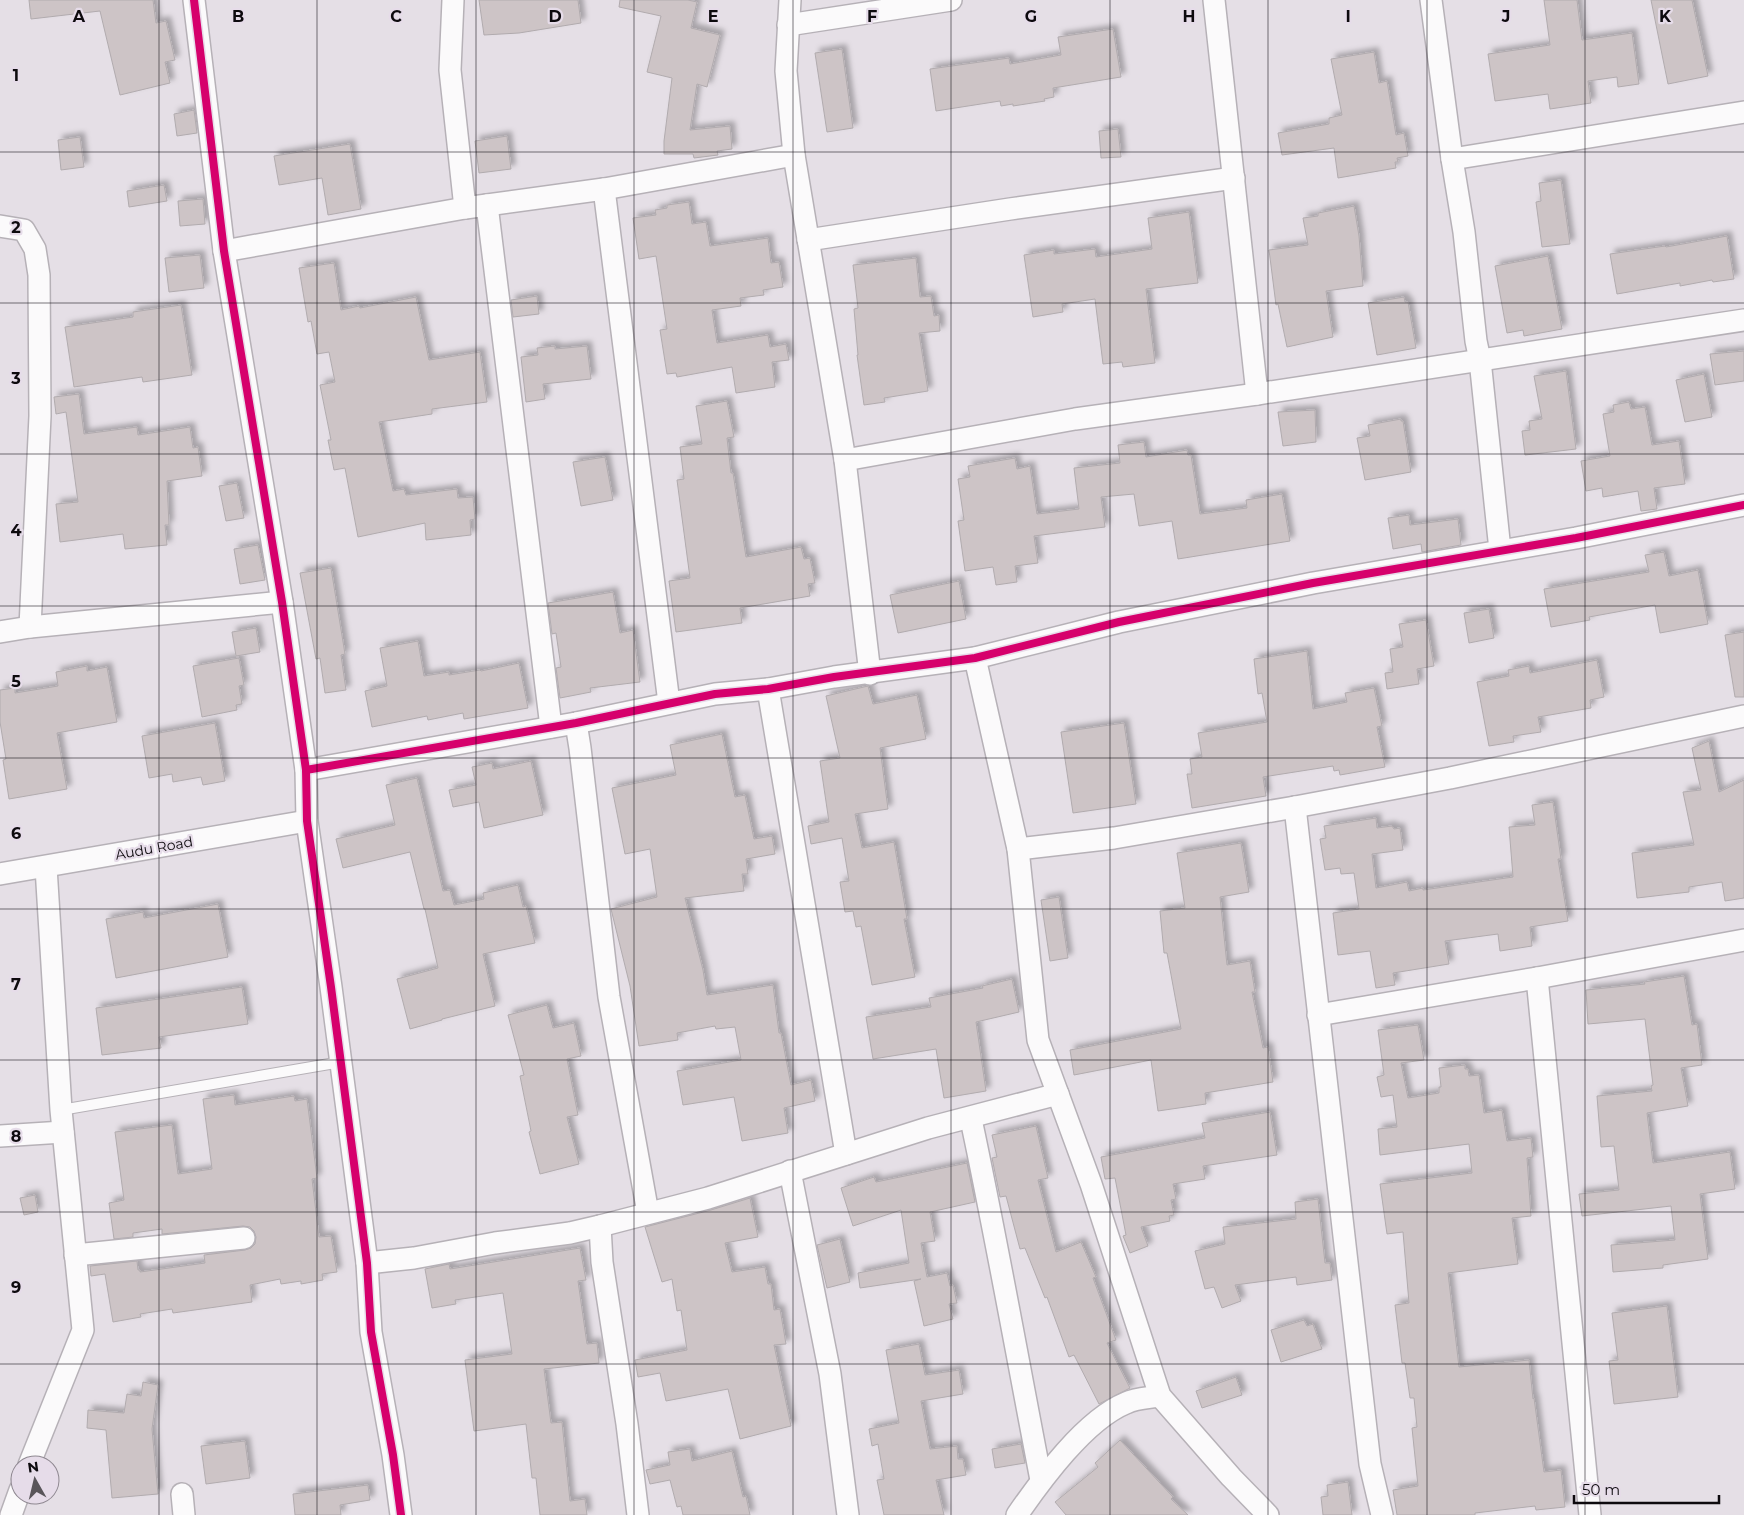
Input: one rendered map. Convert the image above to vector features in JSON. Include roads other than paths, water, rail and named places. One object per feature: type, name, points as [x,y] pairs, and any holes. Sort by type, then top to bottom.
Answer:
[{"type":"street","points":[[194,0],[224,251],[282,602],[306,770],[308,821],[367,1263],[371,1332],[393,1455],[401,1515]]},
{"type":"street","points":[[453,0],[450,70],[465,208]]},
{"type":"street","points":[[790,0],[786,72],[794,155],[844,460],[870,674]]},
{"type":"street","points":[[788,25],[951,0]]},
{"type":"street","points":[[1214,0],[1248,326],[1257,394]]},
{"type":"street","points":[[1431,0],[1452,159],[1464,232],[1500,550]]},
{"type":"street","points":[[1452,159],[1744,112]]},
{"type":"street","points":[[224,251],[465,208],[604,189],[794,155]]},
{"type":"street","points":[[808,240],[1010,209],[1234,178]]},
{"type":"street","points":[[604,189],[669,703]]},
{"type":"street","points":[[487,205],[550,728]]},
{"type":"street","points":[[0,226],[24,230],[35,249],[39,275],[40,416],[30,627]]},
{"type":"street","points":[[844,460],[1074,419],[1257,394],[1744,320]]},
{"type":"street","points":[[306,770],[550,728],[715,694],[768,690],[834,677],[870,674],[975,658],[1129,620],[1313,584],[1576,538],[1744,505]]},
{"type":"street","points":[[0,632],[30,627],[282,602]]},
{"type":"street","points":[[975,658],[1018,849],[1038,1040],[1092,1184],[1160,1396],[1231,1477],[1268,1515]]},
{"type":"street","points":[[768,690],[846,1154]]},
{"type":"street","points":[[1018,849],[1114,838],[1295,807],[1470,774],[1744,716]]},
{"type":"street","points":[[576,723],[609,997],[648,1213]]},
{"type":"street","points":[[1295,807],[1370,1464],[1382,1515]]},
{"type":"street","name":"Audu Road","points":[[0,874],[308,821]]},
{"type":"street","points":[[33,1455],[83,1330],[61,1110],[46,867]]},
{"type":"street","points":[[1318,1015],[1537,978],[1744,940]]},
{"type":"street","points":[[1537,978],[1590,1515]]},
{"type":"street","points":[[367,1263],[414,1258],[494,1243],[570,1233],[600,1226],[708,1198],[928,1128],[1058,1094]]},
{"type":"street","points":[[972,1124],[995,1231],[1005,1299],[1041,1480]]},
{"type":"street","points":[[0,1136],[63,1132]]},
{"type":"street","points":[[790,1171],[830,1374],[848,1515]]},
{"type":"street","points":[[600,1226],[602,1262],[627,1424],[638,1515]]},
{"type":"street","points":[[75,1255],[244,1238]]},
{"type":"street","points":[[1017,1515],[1041,1480],[1096,1420],[1127,1402],[1160,1396]]},
{"type":"street","points":[[182,1494],[184,1515]]},
{"type":"lane","points":[[61,1110],[341,1062]]}]
